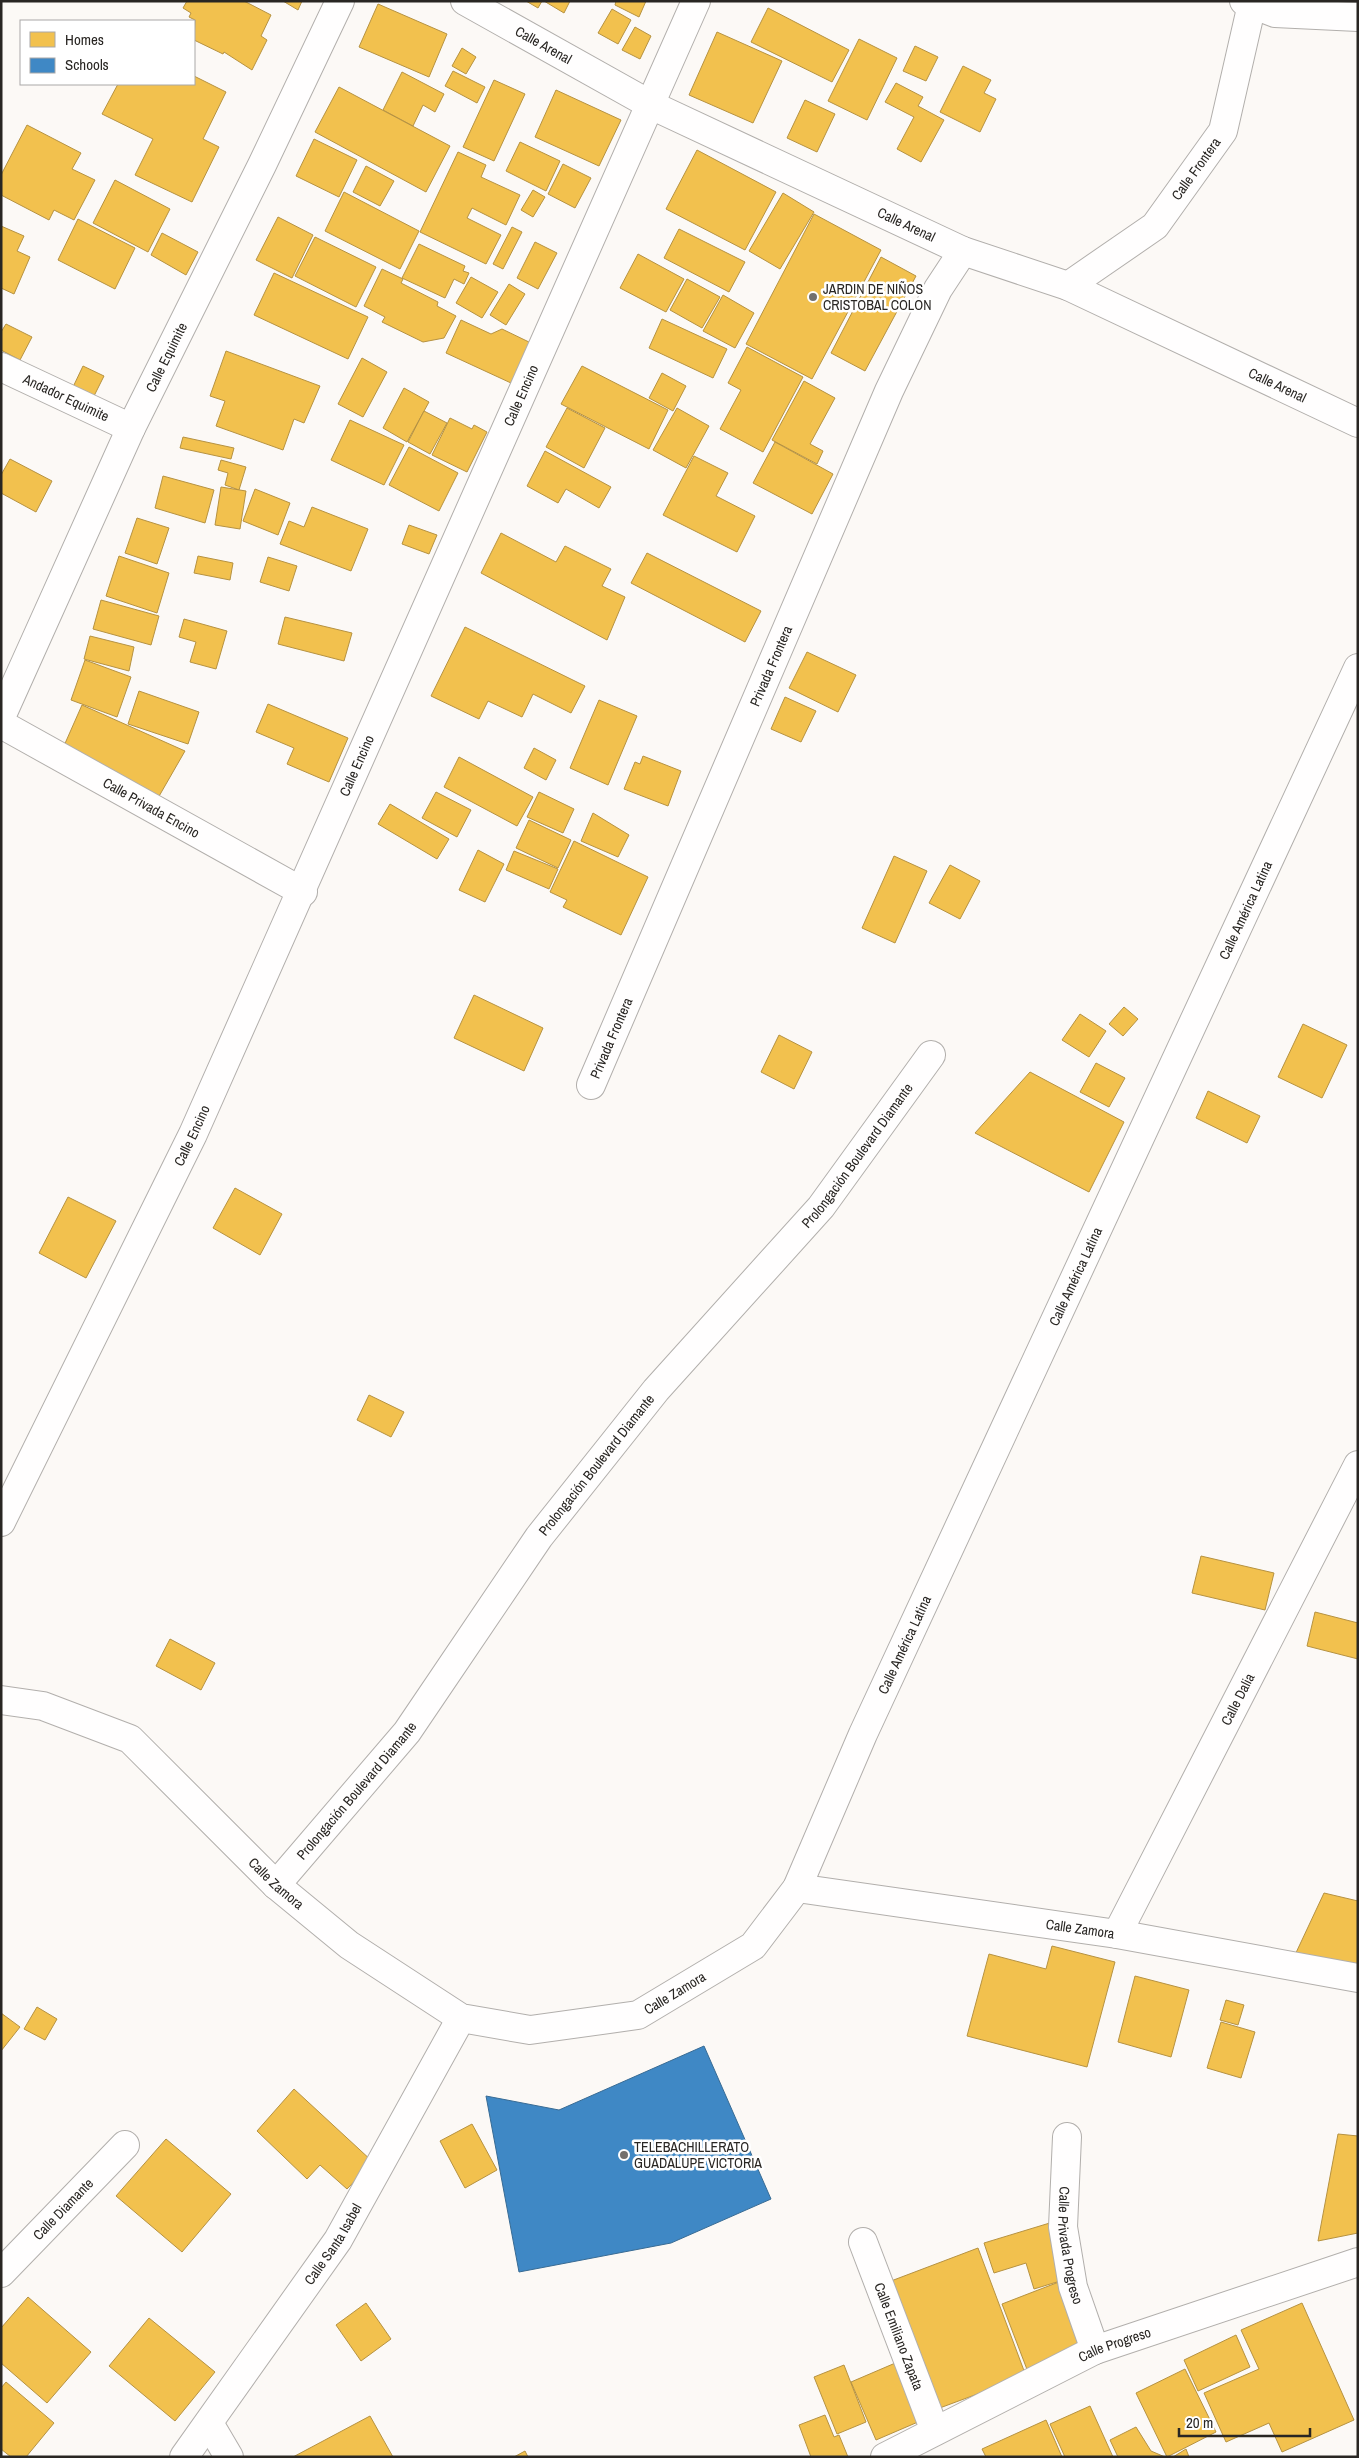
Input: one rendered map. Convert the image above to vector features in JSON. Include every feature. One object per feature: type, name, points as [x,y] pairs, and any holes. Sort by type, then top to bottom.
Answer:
[{"type":"street","name":"Calle Equimite","points":[[1,716],[131,428],[258,173],[340,1]]},
{"type":"street","name":"Calle Arenal","points":[[465,1],[651,105],[963,251],[1068,286],[1358,423]]},
{"type":"street","name":"Calle Encino","points":[[1,1522],[194,1134],[303,892],[696,1]]},
{"type":"street","points":[[1248,3],[1275,13],[1358,17]]},
{"type":"street","name":"Calle Frontera","points":[[1068,286],[1154,226],[1223,131],[1248,3]]},
{"type":"street","name":"Privada Frontera","points":[[591,1085],[889,390],[938,289],[963,251]]},
{"type":"street","name":"Andador Equimite","points":[[1,367],[131,428]]},
{"type":"street","name":"Calle América Latina","points":[[797,1888],[863,1734],[1358,668]]},
{"type":"street","name":"Calle Privada Encino","points":[[1,724],[303,892]]},
{"type":"street","name":"Prolongación Boulevard Diamante","points":[[276,1885],[407,1732],[539,1538],[656,1390],[821,1207],[931,1055]]},
{"type":"street","name":"Calle Dalia","points":[[1117,1934],[1358,1465]]},
{"type":"street","name":"Calle Zamora","points":[[1,1700],[42,1706],[130,1739],[276,1885],[349,1945],[462,2018],[530,2030],[638,2015],[753,1946],[797,1888],[1117,1934],[1358,1978]]},
{"type":"street","name":"Calle Santa Isabel","points":[[184,2457],[338,2240],[462,2018]]},
{"type":"street","name":"Calle Privada Progreso","points":[[1067,2137],[1063,2226],[1073,2287],[1095,2350]]},
{"type":"street","name":"Calle Diamante","points":[[1,2273],[125,2145]]},
{"type":"street","name":"Calle Emiliano Zapata","points":[[863,2242],[935,2431]]},
{"type":"street","name":"Calle Progreso","points":[[885,2457],[1095,2350],[1358,2262]]},
{"type":"street","points":[[209,2423],[229,2457]]},
{"type":"building: Homes","points":[[187,1],[244,1],[271,15],[261,36],[267,40],[252,70],[224,52],[223,54],[195,40],[195,20],[189,17],[191,13],[183,8]]},
{"type":"building: Homes","points":[[283,1],[302,1],[298,10]]},
{"type":"building: Homes","points":[[526,1],[542,1],[538,8]]},
{"type":"building: Homes","points":[[544,1],[570,1],[564,13]]},
{"type":"building: Homes","points":[[616,1],[646,1],[639,17],[615,5]]},
{"type":"building: Homes","points":[[378,4],[447,34],[429,77],[359,47]]},
{"type":"building: Homes","points":[[768,8],[849,50],[832,82],[751,42]]},
{"type":"building: Homes","points":[[612,9],[631,20],[618,44],[598,33]]},
{"type":"building: Homes","points":[[635,27],[651,36],[640,59],[622,50]]},
{"type":"building: Homes","points":[[717,32],[782,61],[753,123],[689,95]]},
{"type":"building: Homes","points":[[859,39],[897,58],[867,120],[828,101]]},
{"type":"building: Homes","points":[[915,46],[938,57],[926,81],[903,71]]},
{"type":"building: Homes","points":[[462,48],[476,57],[466,74],[452,66]]},
{"type":"building: Homes","points":[[963,66],[991,80],[984,93],[996,99],[980,132],[940,112]]},
{"type":"building: Homes","points":[[453,71],[485,87],[477,103],[445,86]]},
{"type":"building: Homes","points":[[402,72],[444,94],[435,112],[423,105],[413,126],[383,110]]},
{"type":"building: Homes","points":[[195,76],[226,92],[203,139],[219,147],[192,202],[135,175],[153,139],[102,114],[117,85],[195,85]]},
{"type":"building: Homes","points":[[494,80],[525,94],[494,161],[463,147]]},
{"type":"building: Homes","points":[[896,83],[923,97],[918,106],[944,120],[921,162],[897,149],[914,117],[885,102]]},
{"type":"building: Homes","points":[[339,87],[450,146],[426,192],[315,132]]},
{"type":"building: Homes","points":[[556,90],[621,120],[599,166],[535,137]]},
{"type":"building: Homes","points":[[805,100],[835,114],[817,152],[787,138]]},
{"type":"building: Homes","points":[[27,125],[81,153],[72,169],[95,180],[74,220],[54,210],[49,220],[1,195],[1,175]]},
{"type":"building: Homes","points":[[314,139],[357,160],[339,197],[296,176]]},
{"type":"building: Homes","points":[[520,142],[560,161],[546,191],[506,171]]},
{"type":"building: Homes","points":[[697,150],[776,192],[745,250],[666,209]]},
{"type":"building: Homes","points":[[458,152],[486,165],[481,177],[520,195],[506,225],[472,208],[467,218],[501,235],[486,264],[420,232]]},
{"type":"building: Homes","points":[[563,164],[591,178],[575,208],[548,194]]},
{"type":"building: Homes","points":[[366,166],[394,181],[380,206],[353,192]]},
{"type":"building: Homes","points":[[115,180],[170,209],[148,252],[93,223]]},
{"type":"building: Homes","points":[[533,190],[545,197],[533,217],[521,210]]},
{"type":"building: Homes","points":[[344,192],[419,231],[400,269],[325,231]]},
{"type":"building: Homes","points":[[783,193],[814,212],[780,269],[749,251]]},
{"type":"building: Homes","name":"JARDIN DE NIÑOS CRISTOBAL COLON","points":[[814,214],[881,250],[812,379],[746,344]]},
{"type":"building: Homes","points":[[278,217],[313,235],[292,278],[256,260]]},
{"type":"building: Homes","points":[[78,219],[135,248],[115,289],[58,260]]},
{"type":"building: Homes","points":[[1,226],[24,236],[17,251],[30,257],[14,294],[1,288]]},
{"type":"building: Homes","points":[[512,227],[522,232],[503,269],[493,264]]},
{"type":"building: Homes","points":[[679,229],[745,262],[729,292],[664,258]]},
{"type":"building: Homes","points":[[162,233],[198,252],[186,275],[151,255]]},
{"type":"building: Homes","points":[[315,237],[376,267],[356,307],[295,276]]},
{"type":"building: Homes","points":[[535,242],[557,253],[538,289],[517,278]]},
{"type":"building: Homes","points":[[419,244],[465,266],[463,271],[469,273],[464,284],[454,279],[445,298],[402,278]]},
{"type":"building: Homes","points":[[638,254],[684,279],[666,312],[620,288]]},
{"type":"building: Homes","points":[[881,257],[916,276],[865,371],[831,353]]},
{"type":"building: Homes","points":[[382,269],[403,279],[401,283],[438,302],[437,306],[456,316],[444,338],[423,342],[382,322],[385,317],[364,306]]},
{"type":"building: Homes","points":[[274,273],[368,317],[348,359],[254,315]]},
{"type":"building: Homes","points":[[471,277],[498,292],[482,318],[456,303]]},
{"type":"building: Homes","points":[[687,279],[720,297],[702,328],[670,310]]},
{"type":"building: Homes","points":[[509,284],[525,294],[506,325],[490,315]]},
{"type":"building: Homes","points":[[723,295],[754,313],[735,348],[703,331]]},
{"type":"building: Homes","points":[[662,319],[727,349],[713,378],[649,348]]},
{"type":"building: Homes","points":[[461,320],[491,334],[502,329],[531,343],[511,383],[446,353]]},
{"type":"building: Homes","points":[[6,324],[32,337],[20,360],[1,350],[1,332]]},
{"type":"building: Homes","points":[[747,347],[803,377],[763,452],[720,429],[741,390],[728,383]]},
{"type":"building: Homes","points":[[226,351],[320,386],[304,423],[294,419],[283,450],[216,426],[225,401],[210,396]]},
{"type":"building: Homes","points":[[362,358],[387,372],[363,417],[338,404]]},
{"type":"building: Homes","points":[[83,366],[104,376],[94,396],[73,387]]},
{"type":"building: Homes","points":[[582,366],[668,410],[649,449],[561,404]]},
{"type":"building: Homes","points":[[662,373],[686,386],[673,411],[649,398]]},
{"type":"building: Homes","points":[[804,381],[835,398],[810,444],[823,451],[817,464],[772,440]]},
{"type":"building: Homes","points":[[404,388],[429,402],[407,442],[383,428]]},
{"type":"building: Homes","points":[[567,408],[605,428],[584,468],[546,447]]},
{"type":"building: Homes","points":[[677,408],[709,426],[686,468],[653,450]]},
{"type":"building: Homes","points":[[424,411],[447,423],[430,454],[408,442]]},
{"type":"building: Homes","points":[[450,418],[472,429],[474,425],[487,432],[467,472],[432,455]]},
{"type":"building: Homes","points":[[350,420],[404,445],[384,485],[331,460]]},
{"type":"building: Homes","points":[[183,437],[234,448],[231,459],[180,448]]},
{"type":"building: Homes","points":[[775,442],[833,474],[812,514],[753,483]]},
{"type":"building: Homes","points":[[409,447],[458,473],[439,511],[389,485]]},
{"type":"building: Homes","points":[[545,451],[611,487],[599,508],[566,489],[558,503],[527,486]]},
{"type":"building: Homes","points":[[694,456],[728,473],[716,496],[755,516],[737,552],[663,515]]},
{"type":"building: Homes","points":[[10,459],[52,481],[36,512],[1,493],[1,475]]},
{"type":"building: Homes","points":[[221,460],[246,467],[239,490],[225,485],[228,473],[218,470]]},
{"type":"building: Homes","points":[[163,476],[214,490],[205,523],[155,508]]},
{"type":"building: Homes","points":[[221,487],[246,491],[240,529],[215,525]]},
{"type":"building: Homes","points":[[255,489],[290,503],[278,535],[243,521]]},
{"type":"building: Homes","points":[[312,507],[368,529],[351,571],[280,544],[289,521],[304,527]]},
{"type":"building: Homes","points":[[137,518],[169,528],[157,564],[125,553]]},
{"type":"building: Homes","points":[[409,525],[437,535],[429,554],[402,544]]},
{"type":"building: Homes","points":[[501,533],[556,562],[565,546],[611,569],[602,586],[625,597],[607,640],[481,573]]},
{"type":"building: Homes","points":[[647,553],[761,611],[745,642],[631,583]]},
{"type":"building: Homes","points":[[119,556],[169,573],[157,613],[106,596]]},
{"type":"building: Homes","points":[[198,556],[233,563],[230,580],[194,573]]},
{"type":"building: Homes","points":[[268,557],[297,566],[289,591],[260,582]]},
{"type":"building: Homes","points":[[101,600],[159,616],[151,645],[93,629]]},
{"type":"building: Homes","points":[[285,617],[352,633],[344,661],[278,644]]},
{"type":"building: Homes","points":[[184,619],[227,631],[216,669],[190,662],[196,642],[179,637]]},
{"type":"building: Homes","points":[[465,627],[585,686],[571,713],[533,694],[522,717],[488,701],[479,719],[431,696]]},
{"type":"building: Homes","points":[[90,636],[134,647],[129,671],[84,659]]},
{"type":"building: Homes","points":[[807,652],[856,675],[838,712],[789,688]]},
{"type":"building: Homes","points":[[85,660],[131,677],[117,717],[71,700]]},
{"type":"building: Homes","points":[[139,691],[199,712],[188,744],[128,724]]},
{"type":"building: Homes","points":[[785,697],[816,711],[801,742],[771,729]]},
{"type":"building: Homes","points":[[599,700],[637,716],[608,785],[570,768]]},
{"type":"building: Homes","points":[[268,704],[348,738],[329,782],[287,764],[294,748],[256,732]]},
{"type":"building: Homes","points":[[82,705],[185,751],[158,798],[63,748]]},
{"type":"building: Homes","points":[[534,748],[556,760],[546,780],[524,768]]},
{"type":"building: Homes","points":[[643,756],[681,771],[668,806],[624,789],[635,762],[640,764]]},
{"type":"building: Homes","points":[[459,757],[533,797],[517,826],[444,787]]},
{"type":"building: Homes","points":[[436,792],[471,810],[457,837],[422,818]]},
{"type":"building: Homes","points":[[539,792],[574,809],[563,833],[527,817]]},
{"type":"building: Homes","points":[[390,804],[449,839],[437,859],[378,824]]},
{"type":"building: Homes","points":[[593,813],[629,835],[618,857],[581,841]]},
{"type":"building: Homes","points":[[529,820],[571,840],[558,868],[516,848]]},
{"type":"building: Homes","points":[[574,841],[648,877],[621,935],[563,907],[567,900],[550,892]]},
{"type":"building: Homes","points":[[478,850],[504,864],[485,902],[459,890]]},
{"type":"building: Homes","points":[[514,851],[558,869],[549,889],[506,870]]},
{"type":"building: Homes","points":[[894,856],[927,871],[895,943],[862,928]]},
{"type":"building: Homes","points":[[950,865],[980,881],[960,919],[929,903]]},
{"type":"building: Homes","points":[[474,995],[543,1028],[524,1071],[454,1038]]},
{"type":"building: Homes","points":[[1124,1007],[1138,1019],[1123,1036],[1109,1024]]},
{"type":"building: Homes","points":[[1080,1014],[1106,1031],[1089,1057],[1062,1040]]},
{"type":"building: Homes","points":[[1303,1024],[1347,1045],[1322,1098],[1278,1077]]},
{"type":"building: Homes","points":[[779,1035],[812,1052],[794,1089],[761,1072]]},
{"type":"building: Homes","points":[[1096,1063],[1125,1078],[1109,1107],[1080,1092]]},
{"type":"building: Homes","points":[[1030,1072],[1124,1122],[1089,1192],[975,1133]]},
{"type":"building: Homes","points":[[1208,1091],[1260,1116],[1247,1143],[1196,1118]]},
{"type":"building: Homes","points":[[235,1188],[282,1214],[260,1255],[213,1228]]},
{"type":"building: Homes","points":[[68,1197],[116,1221],[86,1278],[39,1253]]},
{"type":"building: Homes","points":[[369,1395],[404,1412],[391,1437],[357,1420]]},
{"type":"building: Homes","points":[[1201,1556],[1274,1573],[1265,1610],[1192,1593]]},
{"type":"building: Homes","points":[[1315,1612],[1358,1623],[1358,1659],[1307,1646]]},
{"type":"building: Homes","points":[[170,1639],[215,1663],[201,1690],[156,1666]]},
{"type":"building: Homes","points":[[1324,1893],[1358,1901],[1358,1970],[1294,1957]]},
{"type":"building: Homes","points":[[1052,1946],[1115,1962],[1087,2067],[967,2036],[989,1954],[1046,1969]]},
{"type":"building: Homes","points":[[1135,1976],[1189,1990],[1171,2057],[1118,2042]]},
{"type":"building: Homes","points":[[1226,2000],[1244,2005],[1238,2025],[1220,2020]]},
{"type":"building: Homes","points":[[37,2007],[57,2019],[45,2040],[24,2029]]},
{"type":"building: Homes","points":[[1,2013],[20,2027],[1,2051]]},
{"type":"building: Homes","points":[[1221,2022],[1255,2032],[1241,2078],[1207,2068]]},
{"type":"building: Homes","points":[[294,2089],[373,2162],[347,2189],[320,2165],[307,2179],[257,2131]]},
{"type":"building: Homes","points":[[472,2124],[497,2170],[465,2188],[440,2141]]},
{"type":"building: Homes","points":[[1338,2134],[1358,2136],[1358,2233],[1318,2241]]},
{"type":"building: Homes","points":[[166,2139],[231,2194],[182,2252],[116,2196]]},
{"type":"building: Homes","points":[[1053,2222],[1070,2278],[1034,2289],[1026,2263],[994,2273],[984,2243]]},
{"type":"building: Homes","points":[[978,2248],[1026,2376],[937,2409],[891,2281]]},
{"type":"building: Homes","points":[[1064,2280],[1090,2348],[1028,2372],[1002,2304]]},
{"type":"building: Homes","points":[[28,2297],[91,2352],[47,2403],[1,2363],[1,2328]]},
{"type":"building: Homes","points":[[366,2303],[391,2339],[361,2361],[336,2325]]},
{"type":"building: Homes","points":[[1302,2303],[1354,2420],[1282,2452],[1269,2423],[1226,2442],[1204,2393],[1259,2369],[1241,2330]]},
{"type":"building: Homes","points":[[149,2318],[215,2372],[175,2421],[109,2366]]},
{"type":"building: Homes","points":[[1236,2335],[1250,2367],[1198,2391],[1184,2360]]},
{"type":"building: Homes","points":[[900,2361],[925,2419],[876,2440],[851,2382]]},
{"type":"building: Homes","points":[[844,2365],[866,2422],[837,2434],[814,2377]]},
{"type":"building: Homes","points":[[1185,2369],[1216,2432],[1167,2457],[1136,2393]]},
{"type":"building: Homes","points":[[6,2382],[54,2423],[26,2457],[11,2457],[1,2449],[1,2388]]},
{"type":"building: Homes","points":[[1090,2406],[1113,2457],[1065,2457],[1050,2424]]},
{"type":"building: Homes","points":[[825,2415],[834,2437],[839,2435],[848,2457],[811,2457],[799,2425]]},
{"type":"building: Homes","points":[[370,2416],[393,2457],[293,2457]]},
{"type":"building: Homes","points":[[1046,2420],[1062,2457],[986,2457],[982,2449]]},
{"type":"building: Homes","points":[[1136,2427],[1151,2451],[1165,2457],[1118,2457],[1110,2440]]},
{"type":"building: Homes","points":[[1186,2449],[1189,2457],[1173,2457]]},
{"type":"building: Homes","points":[[525,2451],[528,2457],[514,2457]]},
{"type":"building: Schools","name":"TELEBACHILLERATO GUADALUPE VICTORIA","points":[[704,2046],[771,2199],[671,2243],[519,2272],[486,2096],[559,2110]]},
{"type":"place","name":"JARDIN DE NIÑOS CRISTOBAL COLON","points":[[813,297]]},
{"type":"place","name":"TELEBACHILLERATO GUADALUPE VICTORIA","points":[[624,2155]]}]
